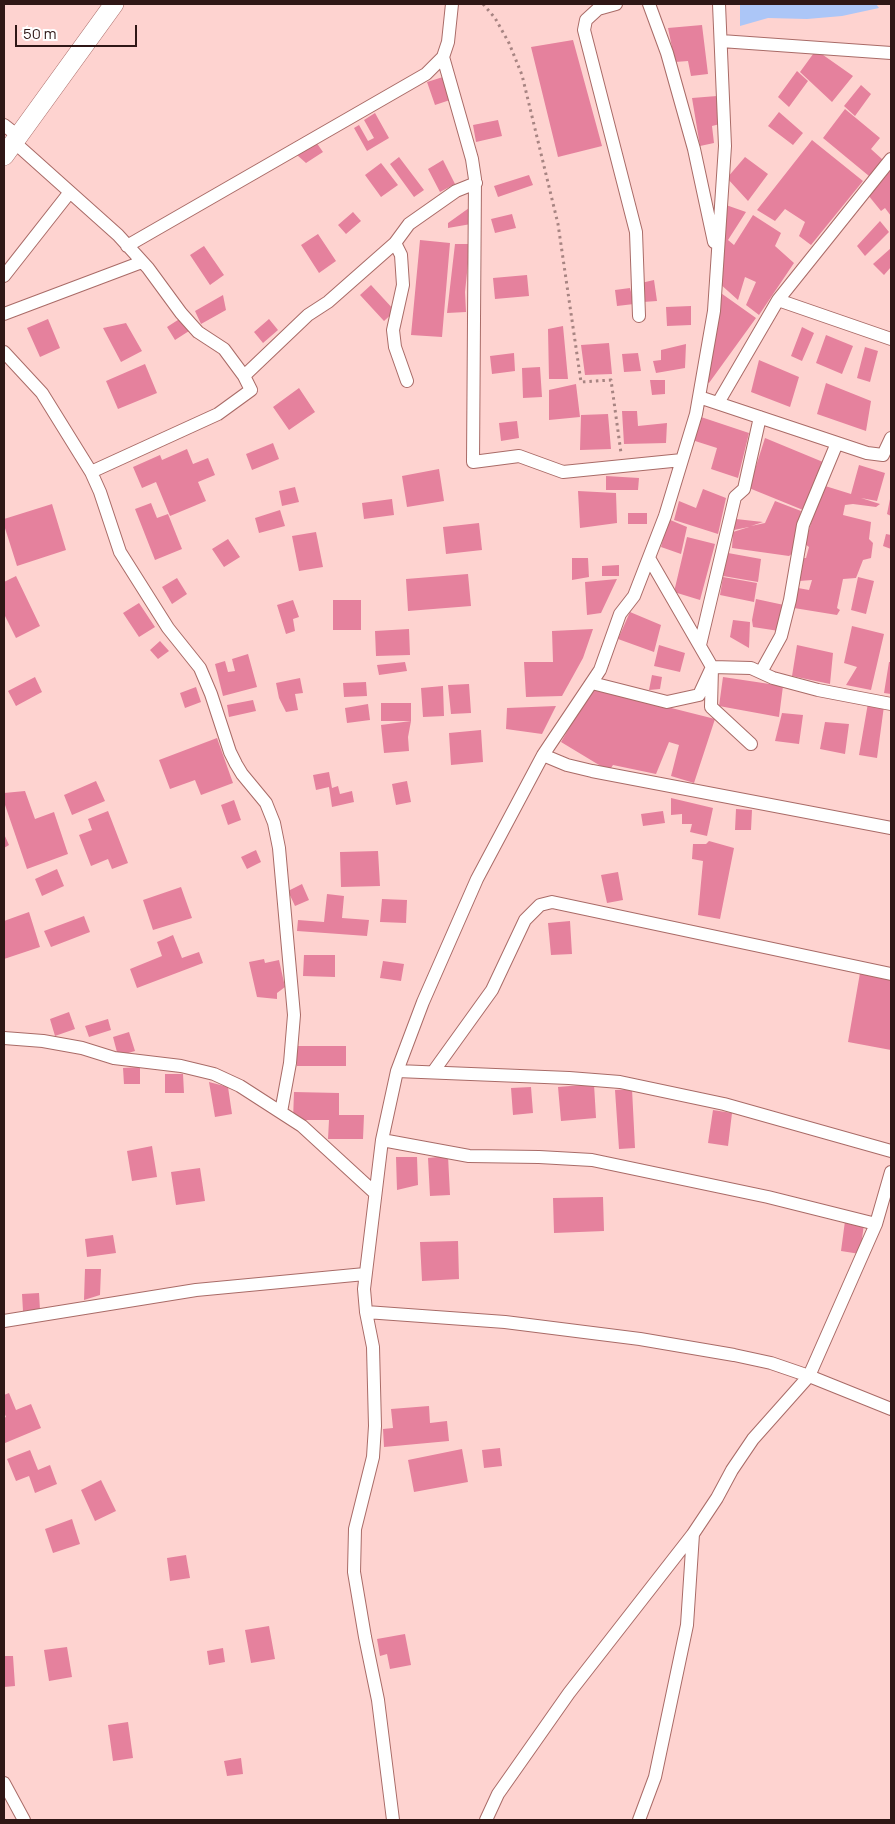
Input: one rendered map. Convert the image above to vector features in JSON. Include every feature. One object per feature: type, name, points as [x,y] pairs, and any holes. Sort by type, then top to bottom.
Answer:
[{"type":"street","points":[[91,472],[218,414],[251,390],[244,376],[224,349],[198,332],[118,235],[10,140],[114,4]]},
{"type":"street","points":[[127,246],[426,74],[443,57],[448,42],[452,4]]},
{"type":"street","points":[[616,4],[598,9],[586,20],[584,30],[636,232],[639,316]]},
{"type":"street","points":[[649,4],[666,53],[694,148],[718,259]]},
{"type":"street","points":[[393,1820],[378,1700],[363,1629],[354,1572],[355,1529],[373,1457],[375,1426],[373,1347],[364,1290],[382,1140],[397,1071],[423,1002],[478,879],[543,755],[600,670],[620,614],[634,596],[665,516],[696,414],[714,311],[725,146],[719,4]]},
{"type":"street","points":[[720,41],[853,52],[891,53]]},
{"type":"street","points":[[443,57],[472,159],[476,183],[473,462],[518,456],[563,472],[682,460]]},
{"type":"street","points":[[718,404],[778,300],[891,159]]},
{"type":"street","points":[[244,376],[308,314],[328,302],[395,243],[409,224],[456,191],[476,183]]},
{"type":"street","points":[[4,276],[70,192]]},
{"type":"street","points":[[395,243],[401,256],[403,285],[393,330],[395,347],[407,381]]},
{"type":"street","points":[[4,314],[142,262]]},
{"type":"street","points":[[778,300],[891,339]]},
{"type":"street","points":[[4,352],[42,393],[91,472],[100,492],[120,552],[168,628],[200,668],[211,694],[230,752],[242,774],[266,802],[274,823],[279,848],[294,1015],[290,1063],[281,1112]]},
{"type":"street","points":[[699,397],[867,453],[883,455],[891,438]]},
{"type":"street","points":[[700,645],[735,497],[744,489],[760,417]]},
{"type":"street","points":[[761,672],[781,636],[790,600],[802,525],[836,443]]},
{"type":"street","points":[[649,558],[712,667],[711,707],[752,744]]},
{"type":"street","points":[[712,667],[751,668],[774,678],[818,690],[891,704]]},
{"type":"street","points":[[592,682],[667,702],[699,695],[712,667]]},
{"type":"street","points":[[543,755],[567,765],[891,828]]},
{"type":"street","points":[[433,1072],[492,990],[525,920],[540,905],[552,902],[891,974]]},
{"type":"street","points":[[4,1038],[43,1041],[82,1048],[114,1058],[181,1066],[206,1072],[240,1086],[302,1126],[375,1193]]},
{"type":"street","points":[[397,1071],[620,1082],[724,1104],[891,1151]]},
{"type":"street","points":[[382,1140],[469,1156],[592,1160],[768,1197],[876,1224]]},
{"type":"street","points":[[486,1820],[498,1794],[570,1693],[693,1534],[753,1439],[809,1376],[876,1224],[891,1172]]},
{"type":"street","points":[[4,1321],[196,1290],[366,1274]]},
{"type":"street","points":[[366,1312],[504,1322],[640,1339],[771,1363],[891,1408]]},
{"type":"street","points":[[640,1820],[655,1777],[687,1625],[693,1534]]},
{"type":"street","points":[[4,1783],[24,1820]]},
{"type":"path","points":[[483,4],[495,18],[509,43],[522,75],[558,224],[581,382],[611,380],[622,466]]},
{"type":"water","points":[[740,4],[876,4],[879,8],[842,16],[807,19],[768,18],[740,26]]},
{"type":"building","points":[[702,25],[708,74],[691,76],[688,61],[675,62],[668,28]]},
{"type":"building","points":[[573,40],[602,146],[558,157],[531,47]]},
{"type":"building","points":[[816,50],[853,76],[832,102],[800,72]]},
{"type":"building","points":[[797,71],[808,81],[789,107],[778,97]]},
{"type":"building","points":[[443,77],[450,100],[435,105],[427,82]]},
{"type":"building","points":[[861,85],[871,94],[855,116],[844,106]]},
{"type":"building","points":[[717,96],[720,124],[712,126],[714,143],[700,146],[692,98]]},
{"type":"building","points":[[845,109],[880,138],[871,149],[883,160],[869,176],[823,138]]},
{"type":"building","points":[[779,112],[803,133],[793,145],[768,126]]},
{"type":"building","points":[[375,113],[389,138],[367,151],[354,128],[359,125],[368,141],[374,138],[364,120]]},
{"type":"building","points":[[498,120],[502,136],[476,142],[473,125]]},
{"type":"building","points":[[812,140],[863,181],[811,245],[799,236],[805,222],[785,209],[775,221],[757,210]]},
{"type":"building","points":[[316,142],[323,152],[306,163],[297,155]]},
{"type":"building","points":[[399,157],[424,190],[414,197],[390,164]]},
{"type":"building","points":[[745,157],[768,174],[748,201],[727,178]]},
{"type":"building","points":[[443,160],[455,184],[440,192],[428,169]]},
{"type":"building","points":[[381,163],[398,185],[381,197],[365,175]]},
{"type":"building","points":[[891,164],[891,216],[885,208],[881,211],[868,195]]},
{"type":"building","points":[[529,175],[533,185],[498,197],[494,186]]},
{"type":"building","points":[[726,205],[746,212],[728,240],[734,245],[753,215],[781,233],[775,246],[794,263],[759,315],[746,305],[756,282],[745,277],[738,300],[719,283]]},
{"type":"building","points":[[469,208],[471,224],[448,228],[448,223]]},
{"type":"building","points":[[353,212],[361,221],[346,234],[338,225]]},
{"type":"building","points":[[512,214],[516,228],[495,233],[491,219]]},
{"type":"building","points":[[880,221],[889,232],[865,256],[857,246]]},
{"type":"building","points":[[318,234],[336,261],[319,273],[301,245]]},
{"type":"building","points":[[420,240],[450,243],[442,337],[411,335]]},
{"type":"building","points":[[455,244],[470,244],[465,292],[466,312],[447,313]]},
{"type":"building","points":[[204,246],[224,275],[210,285],[190,255]]},
{"type":"building","points":[[891,248],[891,267],[884,275],[873,264]]},
{"type":"building","points":[[527,275],[529,296],[495,299],[493,278]]},
{"type":"building","points":[[654,280],[657,301],[643,302],[641,283]]},
{"type":"building","points":[[371,285],[395,311],[384,321],[360,295]]},
{"type":"building","points":[[630,288],[634,304],[617,306],[615,290]]},
{"type":"building","points":[[718,291],[756,318],[709,383],[704,380]]},
{"type":"building","points":[[223,295],[226,310],[201,324],[195,311]]},
{"type":"building","points":[[691,306],[691,325],[667,326],[666,307]]},
{"type":"building","points":[[181,318],[189,331],[175,340],[167,327]]},
{"type":"building","points":[[48,319],[60,348],[40,357],[27,328]]},
{"type":"building","points":[[269,319],[278,330],[263,343],[254,332]]},
{"type":"building","points":[[126,323],[142,351],[121,362],[103,328]]},
{"type":"building","points":[[563,326],[568,379],[549,379],[548,329]]},
{"type":"building","points":[[802,327],[814,333],[802,361],[791,356]]},
{"type":"building","points":[[826,335],[853,346],[842,374],[816,363]]},
{"type":"building","points":[[609,343],[612,374],[585,375],[581,345]]},
{"type":"building","points":[[686,344],[685,368],[656,373],[653,361],[661,360],[661,350]]},
{"type":"building","points":[[865,347],[878,351],[870,382],[857,378]]},
{"type":"building","points":[[514,353],[515,371],[492,374],[490,356]]},
{"type":"building","points":[[638,353],[641,371],[624,372],[622,354]]},
{"type":"building","points":[[759,360],[799,377],[790,407],[751,392]]},
{"type":"building","points":[[145,364],[157,393],[118,409],[106,381]]},
{"type":"building","points":[[540,367],[542,397],[523,398],[522,368]]},
{"type":"building","points":[[650,380],[665,380],[665,394],[652,395]]},
{"type":"building","points":[[826,383],[871,401],[866,431],[817,414]]},
{"type":"building","points":[[576,384],[580,417],[549,420],[549,390]]},
{"type":"building","points":[[299,388],[315,412],[289,430],[273,407]]},
{"type":"building","points":[[622,411],[637,411],[638,426],[667,423],[666,443],[624,444]]},
{"type":"building","points":[[608,414],[611,449],[580,450],[581,415]]},
{"type":"building","points":[[698,416],[749,433],[738,478],[711,469],[717,448],[692,440]]},
{"type":"building","points":[[517,421],[519,438],[501,441],[499,423]]},
{"type":"building","points":[[765,438],[823,462],[803,510],[749,488]]},
{"type":"building","points":[[273,443],[279,459],[252,470],[246,454]]},
{"type":"building","points":[[187,449],[193,464],[208,458],[215,475],[198,482],[206,501],[170,516],[156,482],[142,488],[133,467],[160,455],[162,460]]},
{"type":"building","points":[[859,465],[885,473],[877,501],[861,498],[880,504],[876,507],[853,504],[845,505],[843,515],[871,522],[869,539],[873,543],[871,558],[863,560],[856,578],[843,579],[837,608],[840,610],[837,615],[794,608],[798,588],[809,590],[812,580],[799,581],[802,558],[806,558],[809,547],[805,544],[822,485],[851,494]]},
{"type":"building","points":[[439,469],[444,501],[407,507],[402,476]]},
{"type":"building","points":[[606,476],[639,478],[638,490],[606,490]]},
{"type":"building","points":[[295,487],[299,502],[282,506],[279,491]]},
{"type":"building","points":[[703,489],[726,498],[718,534],[674,520],[679,501],[696,508]]},
{"type":"building","points":[[578,491],[616,493],[617,523],[580,528]]},
{"type":"building","points":[[392,499],[394,515],[364,519],[362,503]]},
{"type":"building","points":[[891,499],[891,516],[887,514]]},
{"type":"building","points":[[775,501],[801,511],[794,552],[789,556],[732,548],[733,532],[749,527],[734,530],[736,519],[763,522],[751,526],[765,523]]},
{"type":"building","points":[[151,503],[157,518],[168,514],[182,549],[155,560],[135,509]]},
{"type":"building","points":[[52,504],[66,550],[17,566],[4,525],[4,519]]},
{"type":"building","points":[[280,510],[285,526],[259,533],[255,518]]},
{"type":"building","points":[[628,513],[647,513],[647,524],[628,524]]},
{"type":"building","points":[[668,519],[687,527],[681,554],[661,547]]},
{"type":"building","points":[[479,523],[482,550],[446,554],[443,527]]},
{"type":"building","points":[[316,532],[323,567],[299,571],[292,536]]},
{"type":"building","points":[[886,534],[891,535],[891,549],[883,546]]},
{"type":"building","points":[[687,537],[715,544],[700,600],[674,592]]},
{"type":"building","points":[[228,539],[240,557],[224,567],[212,549]]},
{"type":"building","points":[[728,553],[761,559],[758,582],[723,576]]},
{"type":"building","points":[[572,558],[588,558],[589,577],[572,580]]},
{"type":"building","points":[[619,565],[619,576],[602,576],[602,566]]},
{"type":"building","points":[[468,574],[471,606],[408,611],[406,579]]},
{"type":"building","points":[[16,576],[40,626],[16,638],[4,614],[4,582]]},
{"type":"building","points":[[723,577],[757,583],[754,602],[720,595]]},
{"type":"building","points":[[858,577],[874,581],[866,614],[851,610]]},
{"type":"building","points":[[177,578],[187,594],[172,604],[162,587]]},
{"type":"building","points":[[617,579],[601,613],[587,615],[585,582]]},
{"type":"building","points":[[756,599],[784,605],[779,631],[753,627],[752,620]]},
{"type":"building","points":[[293,600],[299,617],[293,619],[295,631],[286,634],[277,605]]},
{"type":"building","points":[[333,600],[361,600],[361,630],[333,630]]},
{"type":"building","points":[[139,603],[155,627],[139,637],[123,613]]},
{"type":"building","points":[[630,612],[661,625],[654,652],[618,639]]},
{"type":"building","points":[[733,620],[750,622],[749,648],[730,637]]},
{"type":"building","points":[[852,626],[884,634],[871,690],[846,685],[857,667],[844,663]]},
{"type":"building","points":[[409,629],[410,655],[376,656],[375,631]]},
{"type":"building","points":[[593,629],[583,658],[562,696],[526,697],[524,662],[553,662],[552,631]]},
{"type":"building","points":[[160,641],[169,651],[158,659],[150,650]]},
{"type":"building","points":[[659,645],[685,653],[680,672],[654,666]]},
{"type":"building","points":[[797,645],[833,653],[830,684],[792,676]]},
{"type":"building","points":[[248,654],[257,687],[223,696],[215,664],[225,661],[228,672],[235,671],[232,659]]},
{"type":"building","points":[[405,662],[407,671],[379,675],[377,665]]},
{"type":"building","points":[[889,662],[891,662],[891,694],[884,693]]},
{"type":"building","points":[[652,675],[662,677],[660,689],[649,690]]},
{"type":"building","points":[[35,677],[42,692],[16,706],[8,691]]},
{"type":"building","points":[[723,677],[783,686],[779,717],[719,706]]},
{"type":"building","points":[[300,678],[303,693],[295,694],[298,710],[286,712],[279,698],[276,683]]},
{"type":"building","points":[[366,682],[367,696],[344,697],[343,683]]},
{"type":"building","points":[[469,684],[471,713],[451,714],[448,685]]},
{"type":"building","points":[[443,686],[444,716],[423,717],[421,688]]},
{"type":"building","points":[[196,687],[201,702],[185,708],[180,693]]},
{"type":"building","points":[[592,688],[715,719],[694,783],[671,776],[679,745],[669,742],[656,774],[613,765],[609,771],[561,742]]},
{"type":"building","points":[[253,700],[256,711],[229,717],[227,705]]},
{"type":"building","points":[[381,703],[411,703],[411,721],[381,721]]},
{"type":"building","points":[[868,703],[884,706],[877,758],[859,755]]},
{"type":"building","points":[[368,704],[370,720],[347,723],[345,708]]},
{"type":"building","points":[[556,706],[542,734],[506,729],[507,708]]},
{"type":"building","points":[[782,713],[803,715],[799,744],[775,741]]},
{"type":"building","points":[[411,721],[408,737],[409,751],[384,753],[381,725]]},
{"type":"building","points":[[825,722],[849,724],[845,754],[820,749]]},
{"type":"building","points":[[481,730],[483,762],[451,765],[449,733]]},
{"type":"building","points":[[217,738],[233,783],[201,795],[195,780],[170,789],[159,760]]},
{"type":"building","points":[[329,772],[332,788],[338,786],[340,794],[352,791],[354,802],[332,807],[329,787],[316,790],[313,775]]},
{"type":"building","points":[[96,781],[105,801],[72,815],[64,795]]},
{"type":"building","points":[[407,781],[411,802],[396,805],[392,784]]},
{"type":"building","points":[[25,791],[35,819],[54,812],[68,854],[27,869],[4,802],[4,793]]},
{"type":"building","points":[[671,798],[713,808],[707,836],[690,832],[692,824],[682,824],[682,814],[671,815]]},
{"type":"building","points":[[234,800],[241,820],[228,825],[221,805]]},
{"type":"building","points":[[736,809],[752,810],[751,830],[735,830]]},
{"type":"building","points":[[108,811],[128,863],[112,869],[108,859],[91,866],[79,835],[92,830],[88,819]]},
{"type":"building","points":[[663,811],[665,823],[643,826],[641,814]]},
{"type":"building","points":[[4,834],[9,845],[4,848]]},
{"type":"building","points":[[709,841],[734,848],[720,919],[698,915],[703,861],[692,859],[693,844],[706,844]]},
{"type":"building","points":[[256,850],[261,862],[247,869],[241,857]]},
{"type":"building","points":[[378,851],[380,886],[341,887],[340,852]]},
{"type":"building","points":[[57,869],[64,886],[42,896],[35,879]]},
{"type":"building","points":[[618,872],[623,900],[607,903],[601,875]]},
{"type":"building","points":[[302,884],[309,900],[295,906],[288,891]]},
{"type":"building","points":[[181,887],[192,918],[153,930],[143,900]]},
{"type":"building","points":[[327,894],[344,896],[342,918],[369,920],[367,936],[297,931],[298,920],[324,922]]},
{"type":"building","points":[[382,899],[407,900],[406,923],[380,922]]},
{"type":"building","points":[[29,912],[40,947],[4,959],[4,921]]},
{"type":"building","points":[[84,916],[90,932],[51,947],[44,931]]},
{"type":"building","points":[[570,921],[572,954],[551,955],[548,923]]},
{"type":"building","points":[[173,935],[182,958],[199,952],[203,963],[137,988],[130,969],[162,956],[157,942]]},
{"type":"building","points":[[304,955],[335,955],[335,977],[303,976]]},
{"type":"building","points":[[264,959],[265,963],[279,960],[285,987],[277,993],[277,999],[257,997],[249,962]]},
{"type":"building","points":[[383,961],[404,964],[401,981],[380,978]]},
{"type":"building","points":[[860,973],[891,979],[891,1050],[848,1042]]},
{"type":"building","points":[[69,1012],[75,1029],[55,1036],[50,1019]]},
{"type":"building","points":[[108,1019],[111,1030],[89,1037],[85,1026]]},
{"type":"building","points":[[129,1032],[135,1051],[118,1056],[113,1037]]},
{"type":"building","points":[[297,1046],[346,1046],[346,1066],[297,1066]]},
{"type":"building","points":[[140,1067],[140,1084],[124,1084],[123,1068]]},
{"type":"building","points":[[165,1074],[183,1074],[184,1093],[165,1093]]},
{"type":"building","points":[[209,1082],[228,1087],[232,1114],[215,1117]]},
{"type":"building","points":[[594,1084],[596,1118],[561,1121],[558,1087]]},
{"type":"building","points":[[531,1087],[533,1113],[513,1115],[511,1088]]},
{"type":"building","points":[[632,1089],[635,1148],[619,1149],[615,1090]]},
{"type":"building","points":[[294,1092],[339,1093],[339,1115],[364,1115],[363,1139],[328,1139],[329,1120],[293,1120]]},
{"type":"building","points":[[713,1110],[732,1113],[728,1146],[708,1143]]},
{"type":"building","points":[[152,1146],[157,1177],[132,1181],[127,1151]]},
{"type":"building","points":[[448,1156],[450,1195],[430,1196],[428,1158]]},
{"type":"building","points":[[396,1157],[417,1157],[418,1185],[397,1190]]},
{"type":"building","points":[[200,1168],[205,1201],[176,1205],[171,1172]]},
{"type":"building","points":[[603,1197],[604,1231],[554,1233],[553,1198]]},
{"type":"building","points":[[845,1221],[864,1224],[860,1254],[841,1251]]},
{"type":"building","points":[[113,1235],[116,1253],[87,1257],[85,1239]]},
{"type":"building","points":[[458,1241],[459,1279],[422,1281],[420,1242]]},
{"type":"building","points":[[85,1269],[101,1269],[100,1295],[84,1300]]},
{"type":"building","points":[[39,1293],[40,1310],[23,1311],[22,1294]]},
{"type":"building","points":[[9,1393],[16,1410],[31,1404],[41,1428],[5,1443],[4,1418],[6,1417],[4,1412],[4,1395]]},
{"type":"building","points":[[429,1406],[430,1423],[447,1421],[449,1441],[384,1447],[383,1429],[393,1428],[391,1409]]},
{"type":"building","points":[[500,1448],[502,1466],[484,1468],[482,1450]]},
{"type":"building","points":[[462,1449],[468,1482],[414,1492],[408,1460]]},
{"type":"building","points":[[30,1450],[38,1470],[50,1465],[57,1484],[35,1493],[29,1476],[16,1481],[7,1459]]},
{"type":"building","points":[[101,1480],[116,1511],[95,1521],[81,1490]]},
{"type":"building","points":[[72,1519],[80,1544],[53,1553],[45,1529]]},
{"type":"building","points":[[186,1555],[190,1578],[170,1581],[167,1558]]},
{"type":"building","points":[[269,1626],[275,1659],[251,1663],[245,1630]]},
{"type":"building","points":[[405,1634],[411,1665],[390,1669],[387,1654],[380,1656],[377,1639]]},
{"type":"building","points":[[67,1647],[72,1677],[49,1681],[44,1650]]},
{"type":"building","points":[[223,1648],[225,1662],[209,1665],[207,1651]]},
{"type":"building","points":[[4,1656],[13,1656],[15,1686],[4,1687]]},
{"type":"building","points":[[128,1722],[133,1758],[113,1761],[108,1725]]},
{"type":"building","points":[[241,1758],[243,1774],[227,1776],[224,1761]]}]
